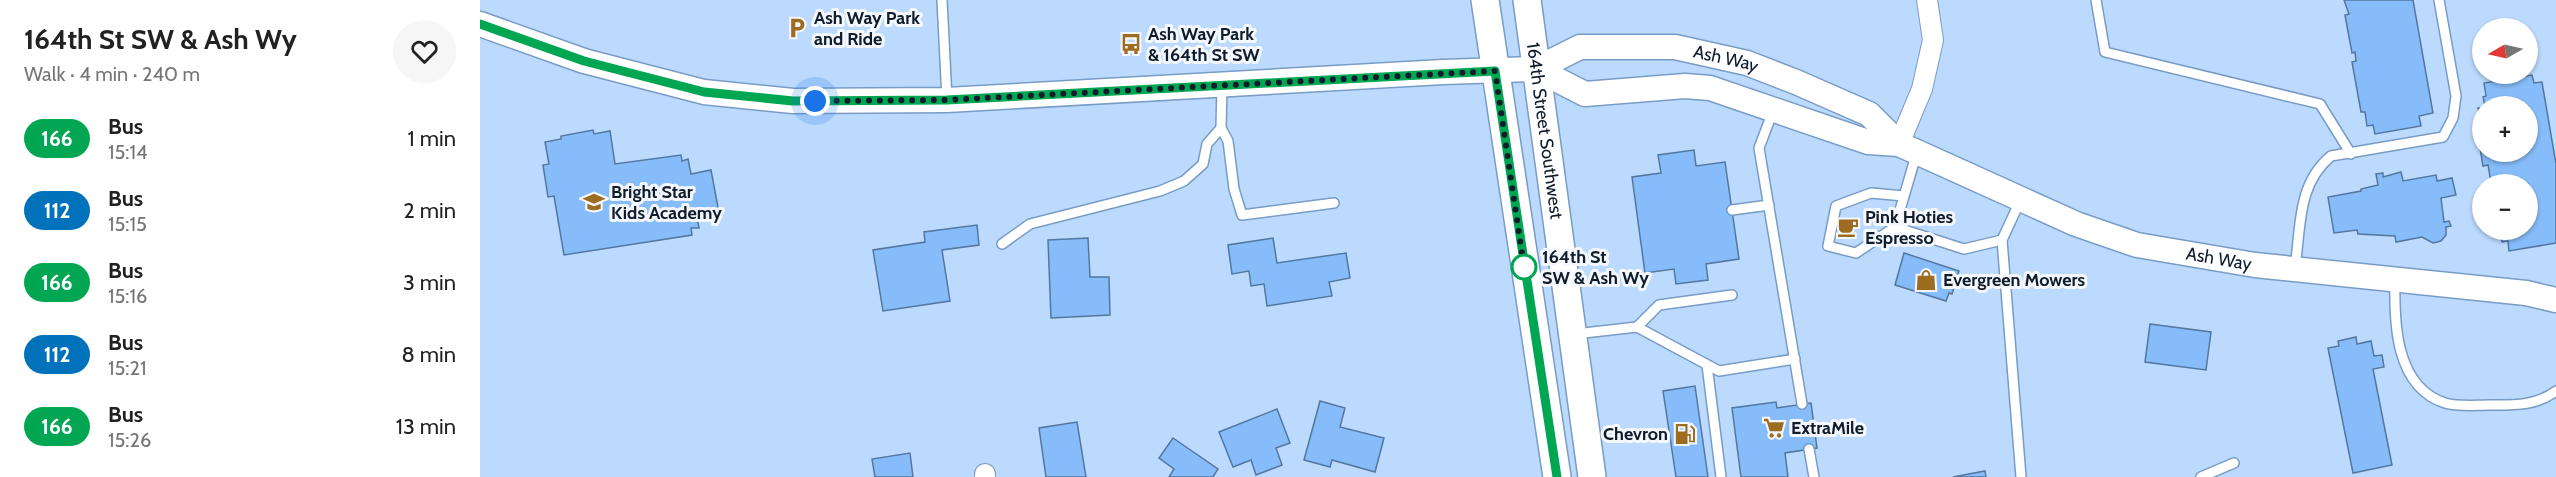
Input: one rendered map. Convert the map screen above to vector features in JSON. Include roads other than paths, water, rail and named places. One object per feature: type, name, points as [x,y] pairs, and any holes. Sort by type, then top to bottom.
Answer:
[{"type":"main road","points":[[1485,0],[1557,477]]},
{"type":"main road","name":"164th Street Southwest","points":[[1527,0],[1592,477]]},
{"type":"street","points":[[1908,148],[1933,40],[1927,0]]},
{"type":"street","name":"Ash Way","points":[[480,24],[584,61],[704,92],[793,101],[947,100],[1536,69],[1580,47],[1675,46],[1747,63],[1796,81],[1869,114],[1908,148]]},
{"type":"street","name":"Ash Way","points":[[1536,69],[1585,93],[1685,86],[1710,88],[1868,142],[1908,148],[2076,224],[2137,245],[2255,265],[2526,293],[2556,300]]},
{"type":"lane","points":[[942,0],[947,100]]},
{"type":"lane","points":[[2096,0],[2105,52],[2320,104],[2351,154]]},
{"type":"lane","points":[[2295,270],[2306,188],[2318,166],[2331,156],[2443,137],[2454,118],[2456,96],[2439,0]]},
{"type":"lane","points":[[1222,84],[1221,128],[1228,141],[1233,189],[1242,215],[1334,203]]},
{"type":"lane","points":[[1773,109],[1759,148],[1802,404]]},
{"type":"lane","points":[[1002,244],[1030,224],[1160,191],[1184,181],[1203,164],[1207,144],[1221,128]]},
{"type":"lane","points":[[1904,196],[1871,193],[1836,206],[1828,246],[1856,253],[1895,227],[1904,196],[1908,148]]},
{"type":"lane","points":[[2020,199],[2002,240],[2021,477]]},
{"type":"lane","points":[[1732,210],[1769,205]]},
{"type":"lane","points":[[1895,227],[1964,249],[2002,240]]},
{"type":"lane","points":[[2395,280],[2394,322],[2402,357],[2412,375],[2429,396],[2446,403],[2468,405],[2524,404],[2544,399],[2556,391]]},
{"type":"lane","points":[[1637,327],[1659,305],[1732,295]]},
{"type":"lane","points":[[1573,334],[1637,327],[1719,371],[1796,359]]},
{"type":"lane","points":[[1707,364],[1721,477]]},
{"type":"lane","points":[[1809,449],[1814,477]]},
{"type":"lane","points":[[2201,477],[2234,463]]},
{"type":"place","name":"Ash Way Park and Ride","points":[[797,28]]},
{"type":"place","name":"Ash Way Park & 164th St SW","points":[[1131,44]]},
{"type":"place","name":"Bright Star Kids Academy","points":[[594,202]]},
{"type":"place","name":"Pink Hoties Espresso","points":[[1848,227]]},
{"type":"place","name":"164th St SW & Ash Wy","points":[[1524,267]]},
{"type":"place","name":"Evergreen Mowers","points":[[1926,280]]},
{"type":"place","name":"ExtraMile","points":[[1774,428]]},
{"type":"place","name":"Chevron","points":[[1685,434]]}]
